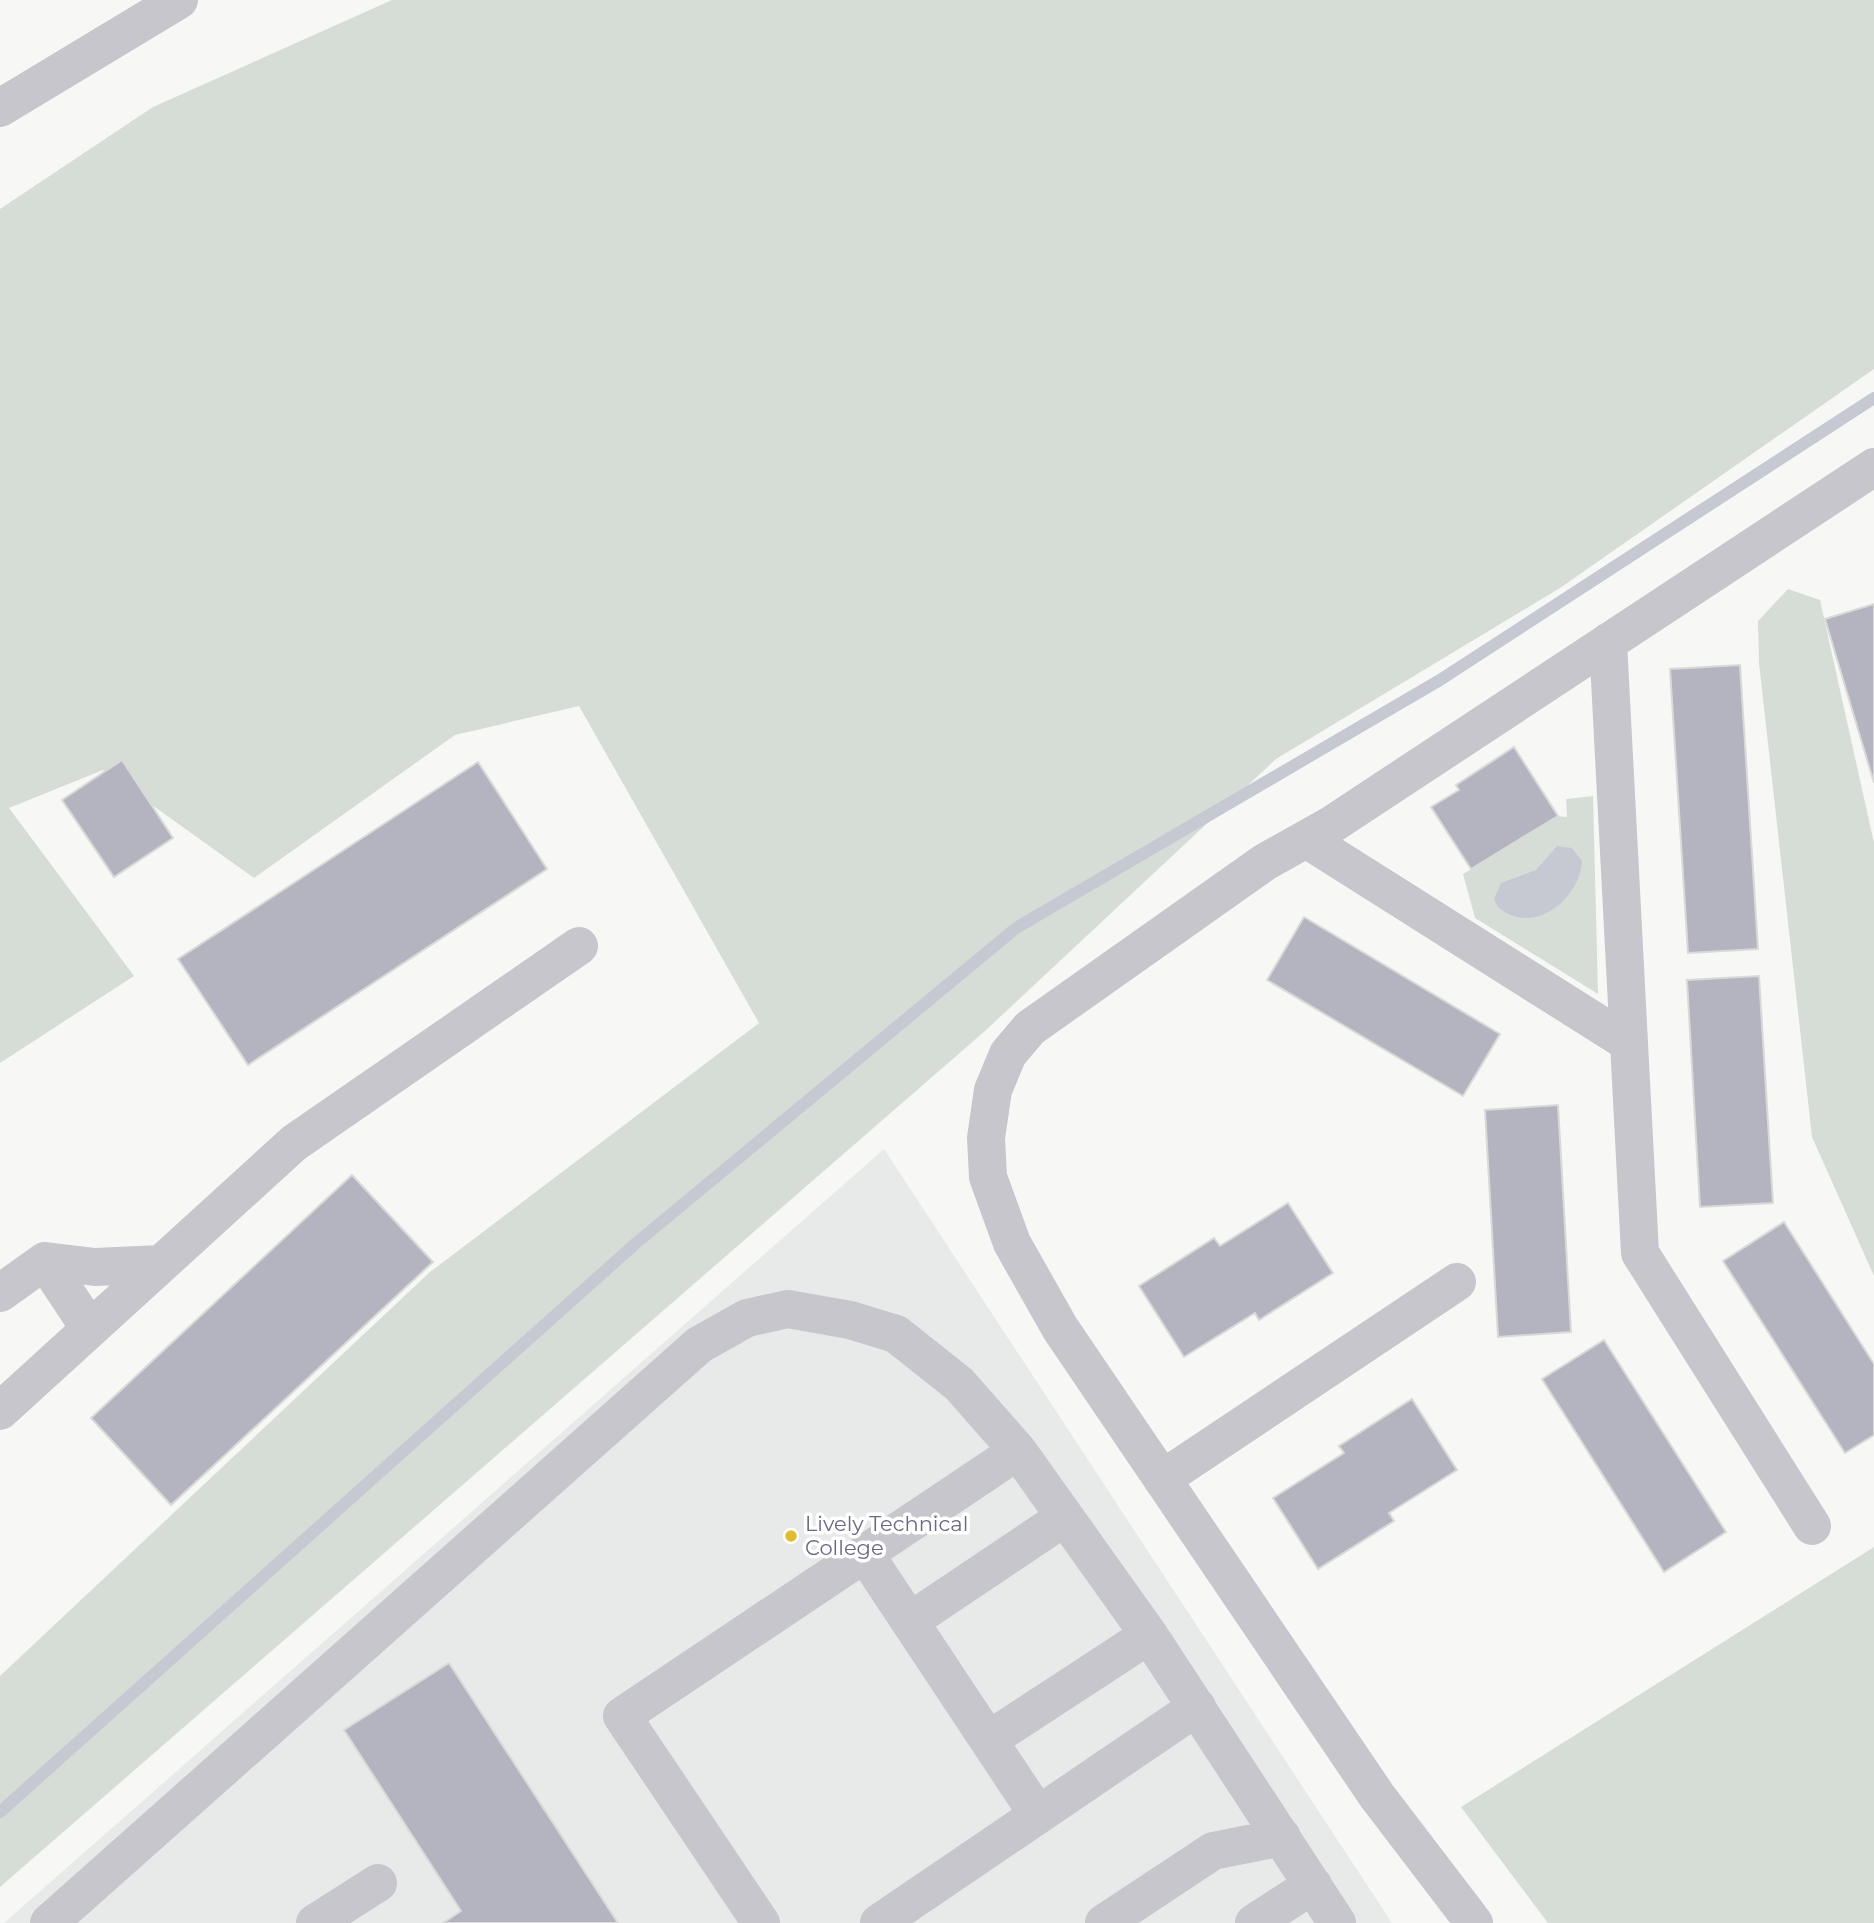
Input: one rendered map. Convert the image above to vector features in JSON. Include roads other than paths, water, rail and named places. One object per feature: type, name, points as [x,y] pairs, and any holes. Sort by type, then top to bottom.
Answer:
[{"type":"street","points":[[0,108],[179,0]]},
{"type":"street","points":[[1474,1923],[1377,1796],[1060,1328],[1012,1243],[988,1177],[986,1138],[993,1090],[1008,1054],[1030,1028],[1265,862],[1306,839],[1874,467]]},
{"type":"street","points":[[1608,642],[1640,1252],[1812,1526]]},
{"type":"street","points":[[1306,839],[1629,1043]]},
{"type":"street","points":[[0,1411],[294,1143],[579,946]]},
{"type":"street","points":[[0,1293],[45,1261],[95,1267],[161,1264]]},
{"type":"street","points":[[45,1261],[90,1329]]},
{"type":"street","points":[[1162,1479],[1457,1282]]},
{"type":"street","points":[[59,1920],[699,1345],[747,1318],[788,1309],[850,1320],[896,1334],[959,1384],[1017,1451],[1149,1635],[1337,1923]]},
{"type":"street","points":[[761,1923],[622,1716],[1017,1451]]},
{"type":"street","points":[[910,1622],[1065,1517]]},
{"type":"street","points":[[866,1553],[1038,1815]]},
{"type":"street","points":[[990,1739],[1149,1635]]},
{"type":"street","points":[[878,1923],[1197,1707]]},
{"type":"street","points":[[1104,1923],[1213,1851],[1282,1837]]},
{"type":"street","points":[[315,1923],[378,1883]]},
{"type":"street","points":[[1254,1923],[1313,1885]]},
{"type":"waterway","points":[[0,1812],[635,1244],[1016,928],[1440,680],[1874,398]]},
{"type":"place","name":"Lively Technical College","points":[[791,1536]]}]
